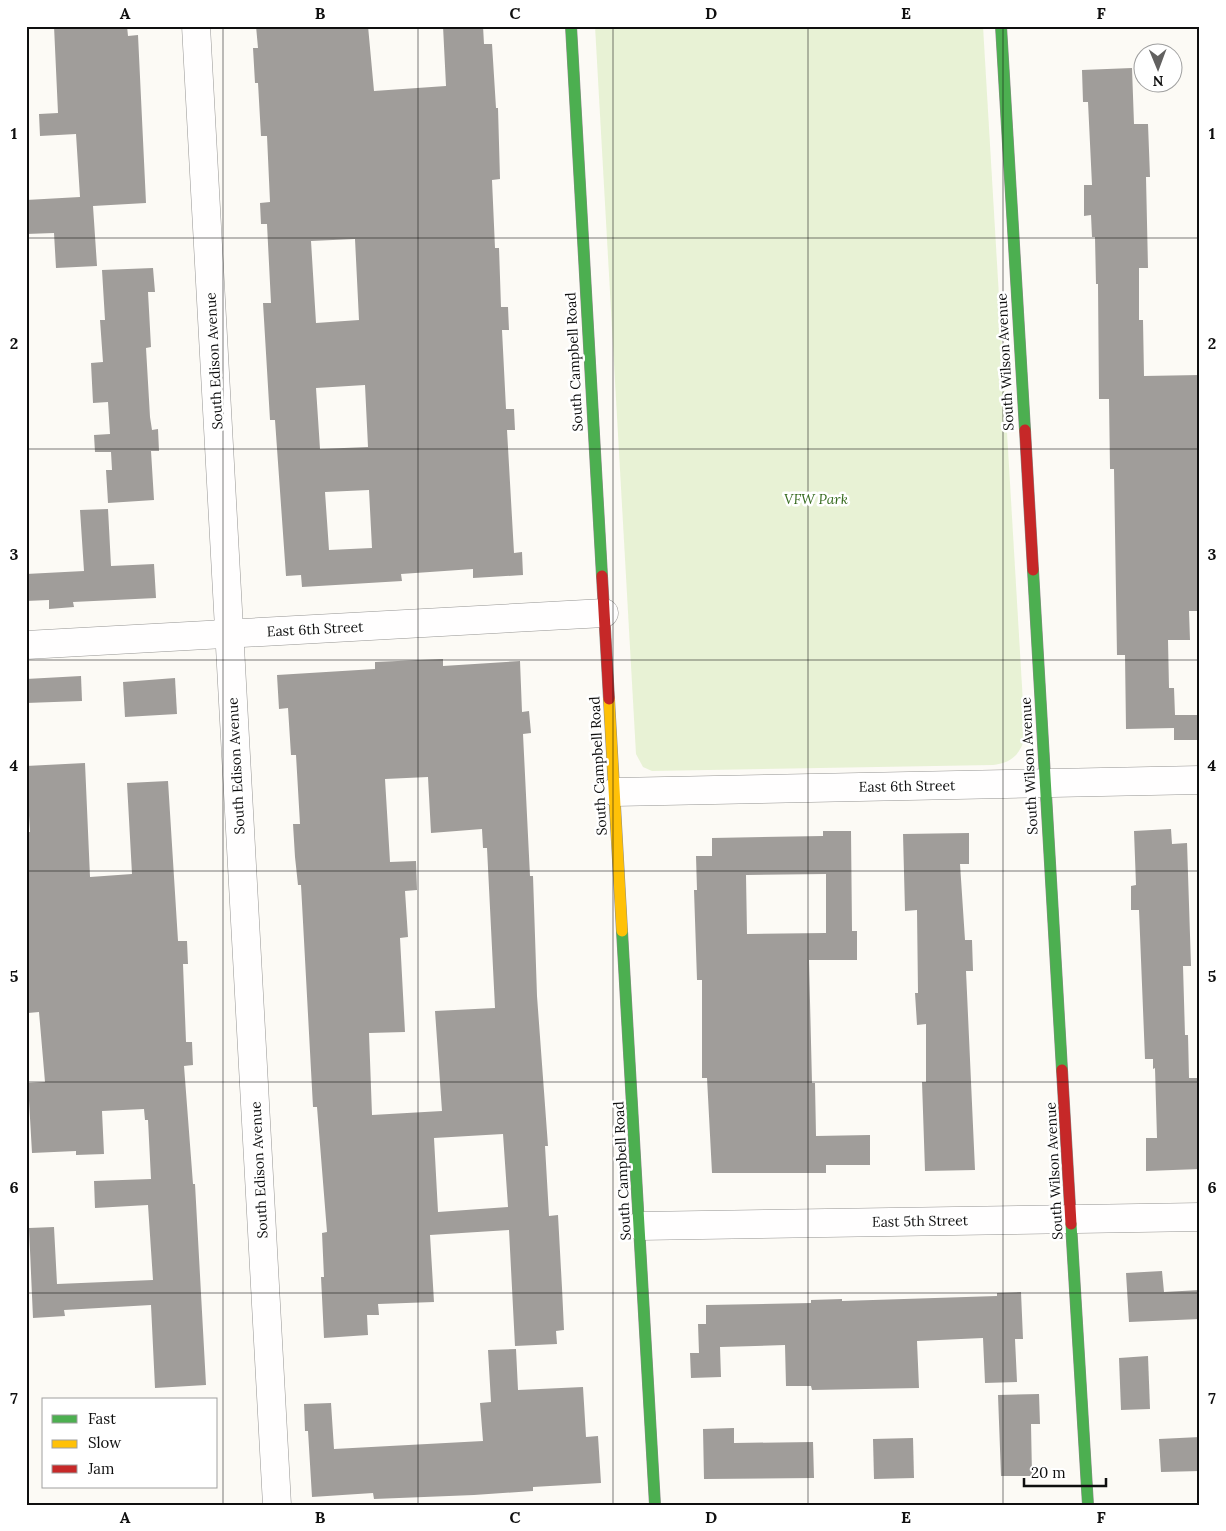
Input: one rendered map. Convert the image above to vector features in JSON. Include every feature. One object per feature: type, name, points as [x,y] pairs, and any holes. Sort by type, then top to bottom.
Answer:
[{"type":"street","name":"South Edison Avenue","points":[[196,26],[277,1505]]},
{"type":"street","name":"South Campbell Road","points":[[571,26],[655,1505]]},
{"type":"street","name":"South Wilson Avenue","points":[[1001,26],[1088,1505]]},
{"type":"street","name":"East 6th Street","points":[[26,645],[604,613]]},
{"type":"street","name":"East 6th Street","points":[[615,792],[1200,780]]},
{"type":"street","name":"East 5th Street","points":[[640,1226],[1200,1217]]},
{"type":"green space","name":"VFW Park","points":[[595,26],[983,26],[1025,737],[1020,749],[1010,760],[993,765],[652,771],[643,767],[636,754]]},
{"type":"building","points":[[54,26],[127,26],[128,36],[138,35],[146,203],[93,206],[97,266],[56,268],[54,233],[26,234],[26,200],[80,197],[76,134],[40,136],[39,114],[58,113]]},
{"type":"building","points":[[256,26],[368,26],[374,91],[446,86],[443,26],[483,26],[484,44],[492,44],[496,108],[498,108],[500,179],[492,180],[495,248],[499,248],[501,307],[508,307],[509,330],[502,330],[506,409],[514,409],[515,430],[507,430],[514,553],[522,552],[523,575],[473,578],[473,569],[401,574],[402,581],[302,587],[301,575],[286,576],[275,420],[270,420],[263,303],[271,303],[267,224],[261,224],[260,203],[270,202],[267,136],[261,136],[258,83],[255,83],[253,48],[258,48]],"holes":[[[355,239],[359,320],[316,323],[311,241]],[[365,385],[368,447],[320,449],[316,388]],[[369,490],[372,548],[329,550],[325,492]]]},
{"type":"building","points":[[1132,68],[1134,124],[1148,124],[1150,177],[1146,177],[1148,268],[1139,268],[1139,320],[1143,320],[1144,376],[1200,375],[1200,611],[1189,611],[1190,640],[1168,640],[1169,688],[1174,688],[1175,715],[1200,715],[1200,740],[1174,740],[1174,728],[1126,729],[1125,655],[1117,655],[1114,469],[1110,469],[1109,399],[1099,399],[1098,284],[1096,284],[1095,237],[1092,237],[1091,215],[1084,216],[1084,185],[1092,185],[1088,102],[1083,102],[1082,70]]},
{"type":"building","points":[[153,268],[155,292],[148,292],[151,347],[146,348],[150,417],[152,430],[158,429],[159,451],[151,451],[154,500],[108,503],[106,470],[112,470],[111,452],[95,452],[94,435],[110,434],[108,402],[93,403],[91,363],[103,362],[100,320],[105,320],[102,270]]},
{"type":"building","points":[[108,509],[111,566],[154,564],[156,598],[73,602],[74,607],[49,609],[49,600],[26,601],[26,574],[84,571],[80,510]]},
{"type":"building","points":[[443,659],[443,666],[520,661],[522,712],[529,711],[531,733],[523,734],[530,876],[533,876],[537,996],[548,1146],[545,1146],[549,1216],[558,1215],[562,1288],[564,1330],[556,1331],[557,1344],[515,1346],[509,1230],[430,1235],[434,1302],[378,1304],[379,1315],[367,1315],[368,1335],[324,1338],[321,1277],[324,1277],[322,1233],[327,1232],[317,1107],[313,1107],[301,885],[298,885],[295,857],[293,824],[300,824],[296,755],[291,755],[288,708],[279,709],[277,675],[375,669],[375,662]],"holes":[[[428,777],[431,833],[482,829],[483,848],[487,848],[495,1008],[435,1011],[442,1111],[372,1115],[369,1033],[405,1032],[400,938],[408,937],[405,891],[417,890],[416,861],[390,862],[385,779]],[[503,1134],[508,1207],[438,1212],[434,1138]]]},
{"type":"building","points":[[81,676],[82,701],[26,703],[26,679]]},
{"type":"building","points":[[175,678],[177,714],[125,717],[123,682]]},
{"type":"building","points":[[85,763],[90,877],[132,874],[127,783],[168,781],[178,941],[187,941],[188,964],[183,964],[186,1042],[192,1042],[193,1065],[184,1066],[193,1184],[195,1184],[206,1385],[155,1388],[151,1305],[64,1310],[65,1316],[33,1318],[29,1228],[54,1227],[57,1284],[153,1280],[148,1205],[95,1208],[94,1181],[151,1179],[148,1120],[145,1120],[144,1109],[102,1111],[104,1154],[76,1155],[76,1151],[32,1153],[28,1083],[45,1082],[39,1012],[28,1013],[26,992],[26,832],[30,832],[26,766]]},
{"type":"building","points":[[1171,829],[1172,844],[1187,843],[1191,966],[1183,966],[1185,1035],[1188,1035],[1189,1078],[1200,1078],[1200,1169],[1146,1171],[1146,1138],[1157,1138],[1155,1068],[1153,1069],[1153,1059],[1145,1059],[1139,910],[1131,910],[1131,886],[1136,885],[1134,831]]},
{"type":"building","points":[[823,831],[851,831],[852,931],[857,931],[857,960],[809,960],[812,1083],[815,1083],[816,1136],[870,1135],[870,1165],[826,1165],[826,1173],[712,1173],[707,1078],[702,1078],[702,980],[697,980],[694,890],[697,890],[696,856],[712,856],[712,838],[823,836]],"holes":[[[826,874],[826,933],[747,934],[746,875]]]},
{"type":"building","points":[[969,833],[969,864],[960,864],[965,940],[972,940],[973,971],[966,971],[975,1170],[925,1171],[922,1082],[926,1082],[926,1024],[917,1025],[915,993],[918,993],[917,910],[905,911],[903,834]]},
{"type":"building","points":[[1162,1271],[1164,1292],[1200,1290],[1200,1319],[1129,1322],[1126,1273]]},
{"type":"building","points":[[1021,1292],[1023,1339],[1015,1339],[1017,1382],[985,1383],[983,1338],[917,1341],[919,1388],[812,1390],[811,1386],[786,1386],[785,1345],[720,1347],[721,1377],[691,1378],[690,1353],[699,1353],[698,1324],[706,1324],[706,1305],[811,1303],[811,1300],[842,1299],[842,1301],[997,1296],[997,1293]]},
{"type":"building","points":[[516,1349],[518,1390],[583,1387],[586,1437],[598,1436],[601,1483],[533,1487],[533,1491],[474,1495],[374,1499],[373,1493],[312,1497],[308,1431],[305,1431],[304,1404],[331,1403],[334,1449],[483,1441],[480,1403],[491,1402],[488,1350]]},
{"type":"building","points":[[1148,1356],[1150,1409],[1121,1410],[1119,1358]]},
{"type":"building","points":[[1039,1394],[1040,1424],[1031,1424],[1032,1476],[1001,1476],[998,1395]]},
{"type":"building","points":[[734,1428],[734,1443],[813,1442],[814,1478],[704,1479],[703,1429]]},
{"type":"building","points":[[1200,1437],[1200,1471],[1161,1472],[1159,1439]]},
{"type":"building","points":[[913,1438],[914,1478],[874,1479],[873,1439]]},
{"type":"traffic: fast","points":[[571,26],[602,576]]},
{"type":"traffic: fast","points":[[1001,26],[1025,430]]},
{"type":"traffic: fast","points":[[1033,570],[1062,1070]]},
{"type":"traffic: fast","points":[[622,931],[655,1505]]},
{"type":"traffic: fast","points":[[1071,1224],[1088,1505]]},
{"type":"traffic: slow","points":[[609,699],[622,931]]},
{"type":"traffic: jam","points":[[1025,430],[1033,570]]},
{"type":"traffic: jam","points":[[602,576],[609,699]]},
{"type":"traffic: jam","points":[[1062,1070],[1071,1224]]}]
